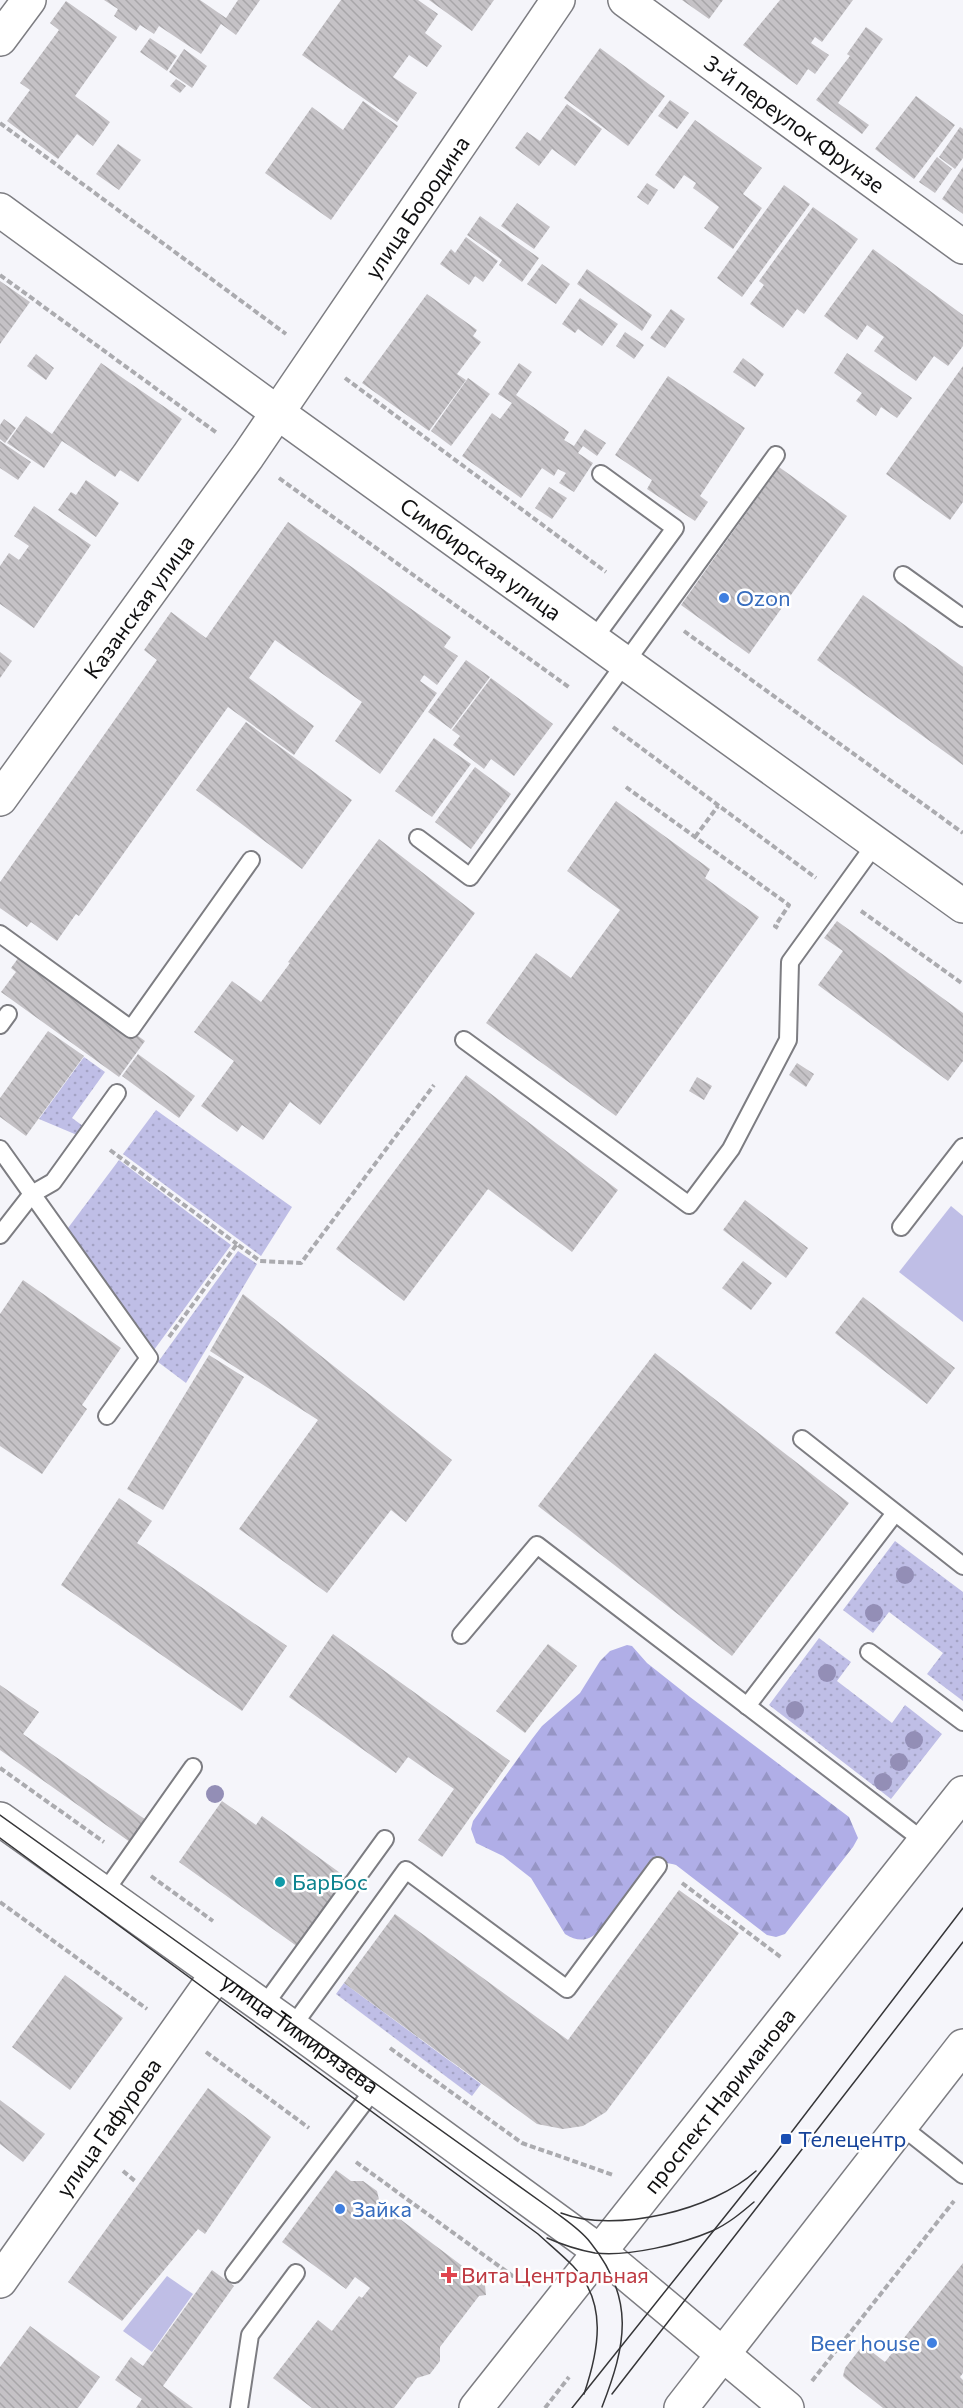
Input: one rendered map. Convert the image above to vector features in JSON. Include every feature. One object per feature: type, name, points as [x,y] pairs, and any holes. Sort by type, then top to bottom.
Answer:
[{"type":"street","points":[[0,39],[29,0]]},
{"type":"street","name":"улица Бородина","points":[[278,413],[558,0]]},
{"type":"street","name":"3-й переулок Фрунзе","points":[[625,0],[963,247]]},
{"type":"street","name":"Симбирская улица","points":[[0,210],[963,906]]},
{"type":"street","name":"Казанская улица","points":[[0,799],[278,413]]},
{"type":"street","name":"проспект Нариманова","points":[[476,2408],[963,1793]]},
{"type":"street","name":"улица Тимирязева","points":[[0,1819],[292,2027],[599,2251],[787,2408]]},
{"type":"street","name":"улица Гафурова","points":[[0,2281],[217,1974]]},
{"type":"street","points":[[681,2408],[963,2046]]},
{"type":"lane","points":[[417,838],[470,877],[776,455]]},
{"type":"lane","points":[[593,640],[675,528],[601,474]]},
{"type":"lane","points":[[903,575],[963,618]]},
{"type":"lane","points":[[464,1040],[689,1205],[731,1149],[788,1040],[790,962],[876,843]]},
{"type":"lane","points":[[0,934],[131,1029],[251,860]]},
{"type":"lane","points":[[0,1235],[32,1194],[53,1182],[117,1093]]},
{"type":"lane","points":[[901,1227],[963,1147]]},
{"type":"lane","points":[[0,1149],[149,1358],[107,1416]]},
{"type":"lane","points":[[802,1439],[963,1566]]},
{"type":"lane","points":[[747,1706],[895,1513]]},
{"type":"lane","points":[[461,1635],[537,1545],[925,1842]]},
{"type":"lane","points":[[869,1652],[963,1722]]},
{"type":"lane","points":[[104,1893],[193,1767]]},
{"type":"lane","points":[[263,2007],[386,1839]]},
{"type":"lane","points":[[292,2027],[406,1870],[567,1989],[658,1866]]},
{"type":"lane","points":[[234,2274],[375,2088]]},
{"type":"lane","points":[[901,2126],[963,2175]]},
{"type":"lane","points":[[238,2408],[250,2335],[296,2273]]},
{"type":"path","points":[[0,123],[630,590]]},
{"type":"path","points":[[0,275],[593,708],[718,806],[963,984]]},
{"type":"path","points":[[661,614],[963,833]]},
{"type":"path","points":[[626,787],[789,905],[775,926],[802,945]]},
{"type":"path","points":[[695,837],[718,806]]},
{"type":"path","points":[[88,1133],[260,1261],[301,1263],[434,1085]]},
{"type":"path","points":[[149,1358],[154,1358],[237,1244]]},
{"type":"path","points":[[658,1866],[782,1958]]},
{"type":"path","points":[[0,1902],[528,2287]]},
{"type":"path","points":[[127,2174],[135,2181]]},
{"type":"path","points":[[811,2383],[956,2199]]},
{"type":"path","points":[[545,2408],[569,2377]]},
{"type":"shaded area","points":[[84,1057],[105,1072],[72,1118],[83,1126],[77,1135],[39,1119]]},
{"type":"shaded area","points":[[156,1110],[292,1207],[261,1256],[123,1154]]},
{"type":"shaded area","points":[[119,1160],[231,1245],[151,1354],[65,1232]]},
{"type":"shaded area","points":[[951,1206],[963,1216],[963,1322],[899,1272]]},
{"type":"shaded area","points":[[238,1251],[257,1264],[186,1383],[158,1362]]},
{"type":"shaded area","points":[[895,1541],[963,1592],[963,1701],[927,1674],[943,1653],[889,1612],[873,1633],[843,1610]]},
{"type":"shaded area","points":[[819,1638],[851,1662],[837,1681],[892,1723],[905,1705],[942,1734],[891,1799],[769,1705]]},
{"type":"shaded area","points":[[344,1983],[481,2084],[472,2096],[336,1994]]},
{"type":"shaded area","points":[[167,2276],[193,2294],[152,2352],[123,2331]]},
{"type":"green space","points":[[627,1645],[632,1646],[647,1663],[690,1697],[849,1817],[858,1838],[785,1934],[776,1937],[767,1935],[676,1865],[659,1864],[644,1873],[631,1887],[608,1921],[596,1934],[582,1939],[565,1934],[531,1878],[503,1856],[476,1843],[471,1829],[473,1821],[532,1739],[542,1726],[580,1693],[600,1661],[610,1651]]},
{"type":"building","points":[[104,0],[200,0],[226,18],[238,0],[260,0],[236,35],[221,24],[201,54],[159,26],[154,34],[140,25],[136,31],[114,16],[118,9]]},
{"type":"building","points":[[341,0],[418,0],[438,14],[425,33],[442,46],[427,67],[409,55],[393,77],[417,93],[397,122],[302,55]]},
{"type":"building","points":[[429,0],[494,0],[472,31]]},
{"type":"building","points":[[682,0],[723,0],[709,19]]},
{"type":"building","points":[[780,0],[853,0],[822,42],[815,37],[811,43],[829,55],[815,74],[808,69],[797,85],[743,45]]},
{"type":"building","points":[[66,1],[117,37],[75,96],[110,122],[93,146],[77,134],[58,159],[7,121],[30,90],[20,83],[59,30],[50,23]]},
{"type":"building","points":[[866,27],[883,39],[838,103],[869,125],[862,134],[816,100],[850,56],[847,54]]},
{"type":"building","points":[[150,38],[177,56],[167,71],[140,52]]},
{"type":"building","points":[[600,48],[665,96],[628,146],[564,98]]},
{"type":"building","points":[[184,49],[207,66],[192,88],[169,72]]},
{"type":"building","points":[[176,79],[186,86],[180,93],[170,86]]},
{"type":"building","points":[[916,96],[955,125],[914,179],[875,149]]},
{"type":"building","points":[[670,100],[689,113],[677,129],[658,116]]},
{"type":"building","points":[[363,101],[398,126],[331,220],[265,173],[312,107],[343,130]]},
{"type":"building","points":[[567,104],[602,129],[575,166],[552,149],[539,166],[515,148],[527,132],[540,141]]},
{"type":"building","points":[[695,120],[762,168],[743,194],[762,208],[733,249],[704,228],[719,207],[693,188],[696,183],[684,175],[674,189],[655,175]]},
{"type":"building","points":[[960,127],[963,129],[963,158],[955,169],[939,157]]},
{"type":"building","points":[[118,144],[141,160],[119,190],[96,174]]},
{"type":"building","points":[[937,157],[952,169],[935,193],[919,182]]},
{"type":"building","points":[[963,167],[963,214],[942,199]]},
{"type":"building","points":[[647,183],[658,190],[648,205],[637,197]]},
{"type":"building","points":[[784,185],[810,204],[742,297],[717,278]]},
{"type":"building","points":[[517,203],[550,227],[534,249],[501,226]]},
{"type":"building","points":[[813,207],[858,239],[804,314],[797,309],[783,328],[750,304],[764,285],[759,281]]},
{"type":"building","points":[[480,216],[539,258],[522,282],[499,265],[502,260],[467,235]]},
{"type":"building","points":[[466,237],[498,261],[483,282],[475,276],[469,285],[440,264],[451,249],[455,253]]},
{"type":"building","points":[[873,249],[963,315],[963,346],[948,366],[934,356],[916,381],[874,351],[884,337],[867,325],[857,340],[824,316]]},
{"type":"building","points":[[542,264],[570,284],[556,304],[527,284]]},
{"type":"building","points":[[587,269],[652,315],[642,331],[577,284]]},
{"type":"building","points":[[0,281],[30,302],[0,344]]},
{"type":"building","points":[[427,294],[477,330],[473,336],[481,342],[457,374],[466,380],[429,431],[362,383]]},
{"type":"building","points":[[580,298],[618,324],[602,346],[578,329],[575,333],[562,324]]},
{"type":"building","points":[[671,309],[685,319],[665,348],[650,338]]},
{"type":"building","points":[[625,332],[644,345],[634,359],[616,346]]},
{"type":"building","points":[[847,353],[912,398],[897,418],[881,407],[876,416],[856,401],[862,393],[834,373]]},
{"type":"building","points":[[36,354],[54,368],[46,380],[27,366]]},
{"type":"building","points":[[743,358],[764,374],[755,387],[733,372]]},
{"type":"building","points":[[101,363],[182,419],[138,482],[120,470],[115,477],[62,441],[44,468],[7,443],[26,416],[52,434]]},
{"type":"building","points":[[519,363],[532,372],[516,395],[569,432],[564,440],[574,446],[585,429],[606,443],[597,456],[583,446],[578,453],[593,463],[574,492],[559,483],[566,473],[558,469],[554,476],[542,468],[521,498],[462,456],[492,413],[500,419],[512,403],[498,394]]},
{"type":"building","points":[[963,366],[963,502],[950,520],[886,474]]},
{"type":"building","points":[[668,376],[745,428],[700,496],[708,502],[695,521],[647,489],[652,480],[615,455]]},
{"type":"building","points":[[468,378],[490,394],[451,446],[431,431]]},
{"type":"building","points":[[4,419],[16,428],[5,443],[0,439],[0,425]]},
{"type":"building","points":[[0,441],[31,462],[18,480],[0,468]]},
{"type":"building","points":[[779,467],[847,516],[749,654],[681,605]]},
{"type":"building","points":[[86,480],[119,503],[96,537],[58,510],[71,492],[76,495]]},
{"type":"building","points":[[549,487],[567,498],[552,519],[535,508]]},
{"type":"building","points":[[34,506],[91,545],[34,628],[0,604],[0,566],[9,553],[19,560],[29,546],[14,536]]},
{"type":"building","points":[[288,522],[451,637],[444,647],[458,656],[437,685],[424,675],[420,681],[437,693],[380,774],[335,741],[362,702],[275,640],[249,678],[314,726],[294,755],[228,707],[79,916],[76,914],[57,941],[31,922],[27,927],[0,908],[0,882],[157,660],[144,650],[171,612],[206,638]]},
{"type":"building","points":[[863,595],[963,667],[963,765],[817,660]]},
{"type":"building","points":[[0,652],[12,661],[0,678]]},
{"type":"building","points":[[466,660],[490,677],[451,729],[428,712]]},
{"type":"building","points":[[491,678],[553,724],[514,776],[491,759],[484,769],[453,745],[460,736],[452,730]]},
{"type":"building","points":[[246,722],[352,800],[302,869],[196,790]]},
{"type":"building","points":[[434,738],[471,764],[432,817],[395,791]]},
{"type":"building","points":[[475,767],[511,794],[471,849],[435,822]]},
{"type":"building","points":[[616,801],[710,869],[705,878],[759,917],[616,1116],[486,1023],[536,953],[571,978],[620,910],[567,871]]},
{"type":"building","points":[[379,839],[475,913],[320,1125],[290,1102],[263,1140],[242,1125],[237,1132],[201,1106],[234,1061],[194,1032],[232,981],[261,1002]]},
{"type":"building","points":[[837,921],[963,1013],[963,1061],[948,1081],[818,985],[843,951],[824,938]]},
{"type":"building","points":[[27,956],[145,1041],[119,1077],[1,992],[16,972],[11,968],[19,957]]},
{"type":"building","points":[[48,1031],[84,1056],[26,1136],[0,1117],[0,1098]]},
{"type":"building","points":[[138,1054],[195,1096],[179,1118],[122,1076]]},
{"type":"building","points":[[797,1063],[814,1074],[806,1087],[789,1075]]},
{"type":"building","points":[[466,1075],[618,1190],[572,1252],[488,1189],[404,1301],[336,1249]]},
{"type":"building","points":[[697,1077],[712,1086],[704,1100],[689,1091]]},
{"type":"building","points":[[745,1200],[808,1248],[786,1278],[723,1230]]},
{"type":"building","points":[[743,1261],[772,1283],[751,1310],[722,1288]]},
{"type":"building","points":[[23,1280],[121,1348],[82,1405],[87,1409],[42,1474],[0,1446],[0,1314]]},
{"type":"building","points":[[243,1294],[452,1460],[406,1522],[391,1510],[327,1593],[239,1529],[318,1420],[210,1351]]},
{"type":"building","points":[[863,1297],[955,1368],[927,1404],[835,1333]]},
{"type":"building","points":[[655,1353],[849,1503],[732,1656],[538,1506]]},
{"type":"building","points":[[209,1355],[244,1377],[163,1510],[127,1489]]},
{"type":"building","points":[[119,1498],[152,1521],[137,1543],[287,1646],[242,1711],[61,1585]]},
{"type":"building","points":[[333,1634],[510,1761],[442,1857],[418,1840],[454,1789],[408,1757],[396,1773],[289,1697]]},
{"type":"building","points":[[548,1644],[577,1666],[525,1733],[496,1711]]},
{"type":"building","points":[[0,1685],[39,1712],[23,1734],[146,1820],[130,1842],[0,1750]]},
{"type":"building","name":"БарБос","points":[[222,1801],[256,1825],[262,1816],[347,1878],[298,1947],[179,1862]]},
{"type":"building","points":[[679,1890],[739,1933],[606,2112],[583,2126],[563,2129],[537,2124],[344,1983],[395,1914],[568,2040]]},
{"type":"building","points":[[65,1975],[123,2018],[70,2090],[12,2047]]},
{"type":"building","points":[[208,2088],[271,2137],[205,2234],[198,2229],[122,2321],[68,2282]]},
{"type":"building","points":[[0,2100],[45,2134],[23,2162],[0,2144]]},
{"type":"building","points":[[336,2170],[351,2181],[363,2181],[377,2191],[380,2204],[477,2277],[484,2276],[486,2295],[479,2296],[440,2347],[440,2361],[430,2374],[417,2378],[394,2408],[312,2408],[273,2378],[318,2320],[332,2331],[359,2296],[362,2298],[370,2288],[355,2277],[346,2289],[282,2242]]},
{"type":"building","points":[[963,2263],[963,2373],[960,2377],[963,2380],[963,2408],[883,2408],[843,2376],[845,2368],[863,2345],[885,2362]]},
{"type":"building","points":[[212,2270],[234,2286],[163,2386],[193,2408],[136,2408],[142,2399],[115,2380],[131,2357],[143,2366]]},
{"type":"building","points":[[30,2326],[100,2377],[78,2408],[0,2408],[0,2367]]},
{"type":"tram line","points":[[0,1815],[582,2233],[605,2263],[615,2283],[620,2303],[621,2343],[617,2363],[602,2407]]},
{"type":"tram line","points":[[0,1838],[538,2234],[569,2262],[584,2280],[592,2295],[596,2311],[594,2361],[584,2394]]},
{"type":"tram line","points":[[572,2408],[774,2155],[963,1908]]},
{"type":"tram line","points":[[612,2394],[963,1942]]},
{"type":"tram line","points":[[561,2213],[583,2219],[608,2221],[663,2214],[715,2197],[756,2171]]},
{"type":"tram line","points":[[547,2238],[595,2253],[639,2251],[670,2245],[712,2231],[729,2222],[754,2202]]},
{"type":"place","name":"Ozon","points":[[724,598]]},
{"type":"place","name":"БарБос","points":[[280,1882]]},
{"type":"place","name":"Телецентр","points":[[786,2139]]},
{"type":"place","name":"Зайка","points":[[340,2209]]},
{"type":"place","name":"Вита Центральная","points":[[449,2275]]},
{"type":"place","name":"Beer house","points":[[932,2343]]}]
